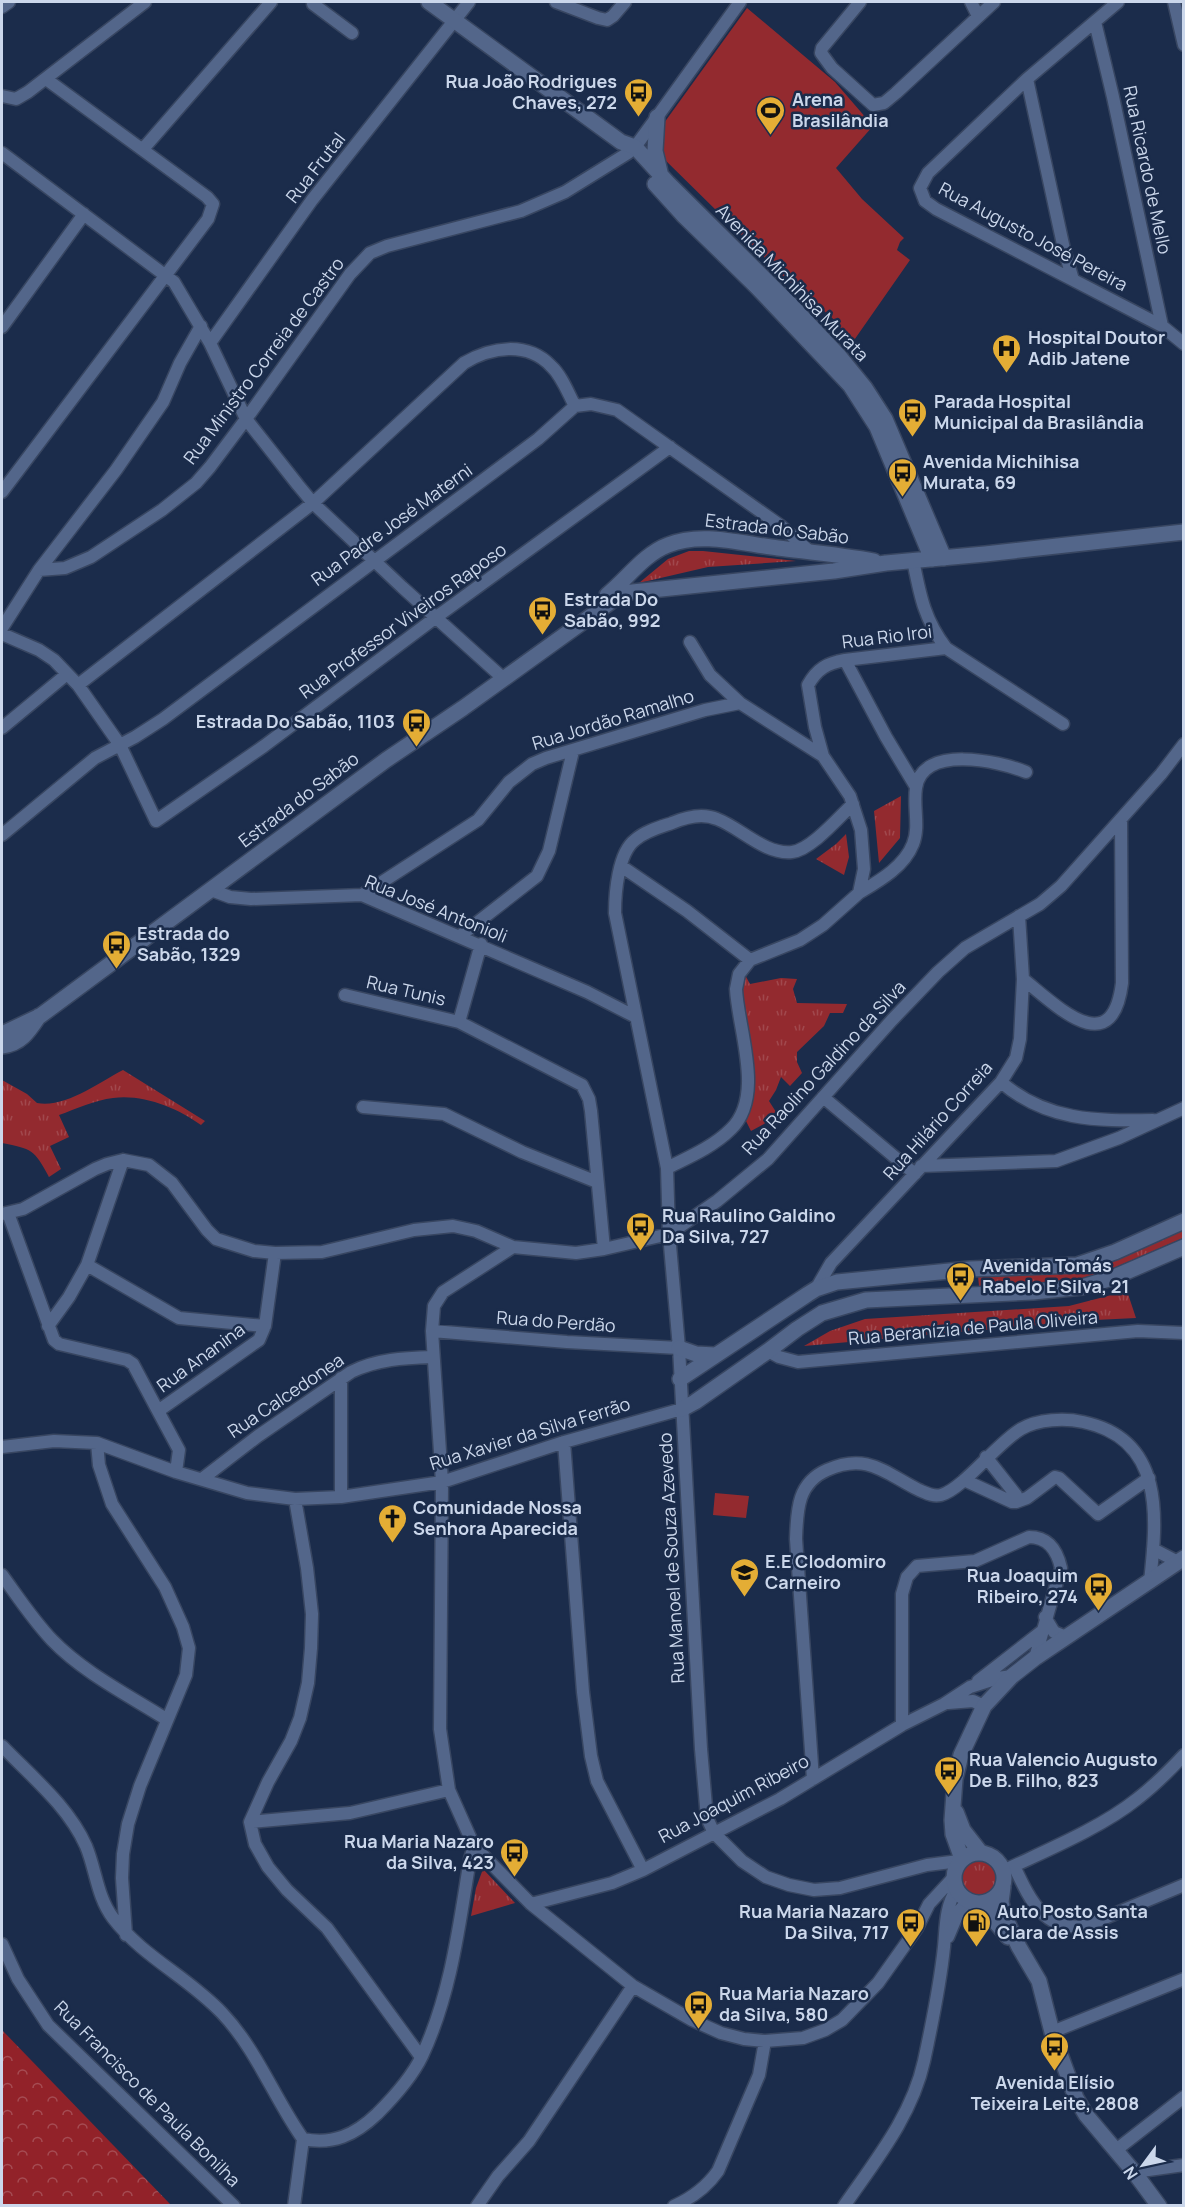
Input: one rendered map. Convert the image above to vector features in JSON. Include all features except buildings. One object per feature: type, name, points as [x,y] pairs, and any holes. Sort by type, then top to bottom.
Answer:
[{"type":"street","points":[[2,7],[9,2]]},
{"type":"street","points":[[2,96],[16,99],[28,92],[145,2]]},
{"type":"street","points":[[143,149],[271,2]]},
{"type":"street","points":[[299,2],[314,3],[352,33]]},
{"type":"street","points":[[429,2],[628,148],[657,117],[740,2]]},
{"type":"street","name":"Rua Frutal","points":[[210,343],[312,200],[469,2]]},
{"type":"street","points":[[556,2],[607,20],[625,2]]},
{"type":"street","points":[[860,2],[822,48],[823,57],[873,105],[881,104],[897,93],[994,2]]},
{"type":"street","points":[[971,2],[978,16]]},
{"type":"street","name":"Rua Augusto José Pereira","points":[[1118,2],[1027,79],[928,173],[920,184],[920,191],[929,205],[1162,326],[1184,344]]},
{"type":"street","points":[[1174,2],[1184,45]]},
{"type":"street","name":"Rua Ricardo de Mello","points":[[1095,22],[1162,326]]},
{"type":"street","points":[[2,492],[208,219],[213,204],[143,149],[46,79]]},
{"type":"street","points":[[1027,79],[1073,280]]},
{"type":"street","points":[[657,117],[655,151],[663,178]]},
{"type":"street","name":"Avenida Michihisa Murata","points":[[628,148],[663,178],[789,303],[839,356],[865,388],[885,419],[938,559]]},
{"type":"street","name":"Avenida Michihisa Murata","points":[[628,148],[683,216],[756,286],[850,385],[877,427],[919,528],[938,559]]},
{"type":"street","name":"Rua Ministro Correia de Castro","points":[[39,570],[65,568],[91,557],[162,510],[203,475],[350,274],[370,253],[387,246],[521,211],[566,192],[628,148]]},
{"type":"street","points":[[2,153],[174,282],[210,343],[246,419],[313,503],[435,618],[504,679]]},
{"type":"street","points":[[2,327],[84,214]]},
{"type":"street","points":[[2,628],[39,570],[116,470],[163,402],[180,363],[201,326]]},
{"type":"street","points":[[78,686],[313,503],[464,363],[486,351],[497,349],[533,353],[543,359],[557,373],[575,406],[591,404],[617,410],[781,526],[816,556],[817,566],[803,575]]},
{"type":"street","name":"Rua Padre José Materni","points":[[2,835],[95,758],[163,719],[538,439],[575,406]]},
{"type":"street","name":"Rua Professor Viveiros Raposo","points":[[120,745],[156,821],[264,746],[670,447]]},
{"type":"street","points":[[919,528],[920,541],[909,561],[922,604],[936,635],[946,648],[1063,724]]},
{"type":"street","name":"Estrada do Sabão","points":[[2,1034],[40,1016],[386,760],[623,593],[803,575],[886,562],[938,559],[1184,532]]},
{"type":"street","name":"Estrada do Sabão","points":[[585,619],[605,596],[639,565],[665,546],[681,540],[716,540],[783,549],[810,550],[886,562]]},
{"type":"street","points":[[2,634],[39,650],[54,660],[78,686],[120,745]]},
{"type":"street","points":[[690,642],[710,675],[740,703],[823,756],[853,804],[861,830],[864,869],[859,893]]},
{"type":"street","name":"Rua Rio Iroi","points":[[823,756],[815,728],[808,685],[821,668],[845,660],[946,648]]},
{"type":"street","points":[[845,660],[916,787]]},
{"type":"street","points":[[2,728],[67,674]]},
{"type":"street","name":"Rua Jordão Ramalho","points":[[362,895],[478,820],[509,782],[538,760],[705,710],[740,703]]},
{"type":"street","name":"Rua Raolino Galdino da Silva","points":[[123,1160],[148,1165],[165,1177],[216,1239],[255,1251],[322,1252],[414,1230],[453,1226],[476,1231],[513,1246],[576,1253],[669,1234],[717,1201],[768,1159],[938,972],[965,948],[1040,904],[1060,886],[1121,820],[1184,744]]},
{"type":"street","points":[[460,936],[537,876],[549,851],[573,751]]},
{"type":"street","points":[[667,1168],[721,1137],[731,1129],[743,1112],[748,1068],[736,989],[739,974],[750,960],[800,940],[823,925],[859,893],[886,876],[909,852],[915,841],[916,787],[919,778],[926,770],[944,761],[971,760],[1001,764],[1026,772]]},
{"type":"street","name":"Rua Manoel de Souza Azevedo","points":[[853,804],[812,842],[797,851],[784,852],[769,847],[718,819],[710,817],[691,817],[644,834],[627,848],[615,895],[615,913],[667,1168],[669,1234],[682,1408],[704,1794],[707,1818],[714,1833],[742,1861],[766,1876],[789,1885],[814,1890],[840,1888],[927,1865],[961,1860]]},
{"type":"street","points":[[1023,979],[1080,1022],[1095,1024],[1103,1022],[1113,1012],[1120,999],[1122,983],[1121,820]]},
{"type":"street","points":[[621,866],[687,911],[750,960]]},
{"type":"street","name":"Rua José Antonioli","points":[[211,890],[230,897],[251,899],[362,895],[481,944],[636,1017]]},
{"type":"street","name":"Rua Hilário Correia","points":[[816,1289],[831,1263],[1001,1082],[1016,1058],[1020,1039],[1023,979],[1019,916]]},
{"type":"street","points":[[459,1022],[481,944]]},
{"type":"street","name":"Rua Tunis","points":[[345,995],[459,1022],[576,1080],[585,1087],[590,1099],[597,1182]]},
{"type":"street","name":"Estrada do Sabão","points":[[2,1046],[17,1042],[27,1035],[40,1016]]},
{"type":"street","points":[[1001,1082],[1024,1100],[1053,1112],[1089,1119],[1157,1120]]},
{"type":"street","points":[[823,1096],[918,1170],[1056,1161],[1119,1138],[1184,1108]]},
{"type":"street","points":[[363,1107],[444,1114],[522,1152],[597,1182],[604,1249]]},
{"type":"street","points":[[48,1326],[4,1214],[23,1209],[107,1164],[123,1160]]},
{"type":"street","points":[[48,1326],[69,1297],[87,1265],[123,1160]]},
{"type":"street","points":[[680,1379],[816,1289],[837,1282],[970,1269],[1077,1264],[1114,1252],[1184,1221]]},
{"type":"street","points":[[513,1246],[443,1292],[434,1306],[432,1331],[442,1482],[440,1729],[450,1790],[474,1846],[531,1904],[633,1986],[692,2020],[721,2033],[765,2041],[803,2038],[825,2030],[842,2020],[878,1983],[917,1928],[929,1904],[955,1884]]},
{"type":"street","points":[[682,1408],[695,1402],[796,1329],[822,1313],[866,1300],[1033,1292],[1082,1287],[1112,1278],[1184,1247]]},
{"type":"street","name":"Rua Ananina","points":[[48,1326],[54,1340],[59,1344],[127,1360],[133,1364],[158,1411],[256,1344],[265,1326],[275,1253]]},
{"type":"street","points":[[87,1265],[179,1318],[265,1326]]},
{"type":"street","points":[[970,1269],[970,1295]]},
{"type":"street","name":"Rua do Perdão","points":[[432,1331],[678,1348]]},
{"type":"street","name":"Rua Beranízia de Paula Oliveira","points":[[768,1351],[779,1357],[798,1362],[1138,1331],[1184,1333]]},
{"type":"street","points":[[678,1348],[696,1354],[715,1355]]},
{"type":"street","name":"Rua Calcedonea","points":[[202,1479],[266,1430],[341,1378],[365,1365],[403,1358],[433,1357]]},
{"type":"street","points":[[341,1378],[341,1497]]},
{"type":"street","name":"Rua Xavier da Silva Ferrão","points":[[2,1447],[54,1441],[97,1443],[176,1472],[247,1493],[296,1499],[341,1497],[442,1482],[564,1442],[682,1408]]},
{"type":"street","points":[[158,1411],[179,1450],[176,1472]]},
{"type":"street","points":[[813,1779],[796,1539],[797,1510],[804,1490],[820,1473],[839,1464],[862,1462],[934,1496],[949,1491],[964,1480],[986,1457],[1024,1427],[1038,1423],[1076,1420],[1100,1425],[1124,1440],[1144,1466],[1149,1478],[1155,1513],[1150,1582]]},
{"type":"street","points":[[564,1442],[583,1692],[591,1756],[602,1790],[643,1870]]},
{"type":"street","points":[[97,1443],[99,1465],[112,1504],[165,1587],[183,1626],[189,1648],[186,1675],[166,1719],[128,1824],[122,1878],[126,1935]]},
{"type":"street","points":[[986,1457],[1016,1495],[1016,1502]]},
{"type":"street","points":[[964,1480],[1016,1502],[1026,1498],[1055,1477],[1059,1478],[1098,1514],[1149,1478]]},
{"type":"street","points":[[296,1499],[312,1614],[308,1683],[300,1718],[291,1741],[268,1782],[250,1822],[255,1844],[268,1868],[287,1890],[327,1928],[421,2057]]},
{"type":"street","points":[[902,1725],[902,1594],[907,1577],[912,1570],[921,1565],[975,1561],[1029,1538],[1037,1537],[1054,1547],[1061,1568],[1035,1658]]},
{"type":"street","points":[[1154,1549],[1181,1560]]},
{"type":"street","name":"Rua Joaquim Ribeiro","points":[[944,1704],[973,1701],[984,1706],[1012,1676],[1035,1658],[1181,1560]]},
{"type":"street","points":[[2,1575],[53,1641],[89,1670],[166,1719]]},
{"type":"street","points":[[1045,1617],[1054,1632],[1066,1637]]},
{"type":"street","points":[[970,1687],[1041,1632]]},
{"type":"street","name":"Rua Joaquim Ribeiro","points":[[531,1904],[603,1886],[643,1870],[813,1779],[970,1687],[1012,1676]]},
{"type":"street","points":[[961,1860],[951,1820],[955,1779],[961,1755],[984,1706]]},
{"type":"street","points":[[2,1746],[67,1812],[86,1847],[96,1882],[108,1911],[126,1935],[198,1991],[223,2014],[255,2057],[288,2117],[303,2139],[294,2205]]},
{"type":"street","points":[[917,1928],[964,1906],[984,1903],[996,1897],[1007,1875],[1136,1800],[1184,1755]]},
{"type":"street","points":[[250,1822],[350,1813],[450,1790]]},
{"type":"street","points":[[954,1805],[963,1830],[981,1853]]},
{"type":"street","points":[[303,2139],[333,2141],[350,2136],[366,2125],[392,2099],[421,2057],[451,1972],[474,1846]]},
{"type":"street","points":[[944,1947],[964,1906],[955,1884],[954,1872],[961,1860],[968,1855],[981,1853],[995,1858],[1007,1875],[1028,1895],[1043,1914],[1058,1924],[1073,1928],[1088,1925],[1184,1885]]},
{"type":"street","points":[[1007,1875],[1001,1902],[1004,1915],[1039,1981],[1052,2032],[1076,2098],[1086,2115],[1159,2205]]},
{"type":"street","points":[[844,2205],[900,2124],[914,2094],[924,2063],[944,1947],[946,1916],[955,1884]]},
{"type":"street","points":[[984,1903],[997,1924],[1019,1947]]},
{"type":"street","name":"Rua Francisco de Paula Bonilha","points":[[2,1944],[18,1979],[48,2025],[234,2205]]},
{"type":"street","points":[[1052,2032],[1184,1979]]},
{"type":"street","points":[[477,2205],[486,2191],[529,2141],[633,1986]]},
{"type":"street","points":[[674,2205],[692,2197],[708,2184],[718,2171],[759,2075],[765,2041]]},
{"type":"street","points":[[1116,2150],[1184,2097]]},
{"type":"street","points":[[1134,2172],[1184,2165]]},
{"type":"green space","points":[[747,8],[835,82],[873,126],[836,168],[862,199],[904,238],[897,250],[910,260],[850,346],[838,323],[782,275],[661,156],[664,123]]},
{"type":"green space","points":[[689,551],[796,561],[708,567],[639,583],[668,559]]},
{"type":"green space","points":[[901,796],[900,838],[879,863],[874,811]]},
{"type":"green space","points":[[846,834],[849,857],[844,875],[816,859]]},
{"type":"green space","points":[[744,973],[750,984],[781,978],[797,979],[793,989],[797,1003],[847,1004],[843,1013],[830,1013],[824,1026],[797,1052],[797,1062],[802,1073],[790,1086],[781,1077],[769,1101],[776,1112],[764,1124],[751,1131],[746,1121],[750,1106],[750,1049],[745,1008],[741,996]]},
{"type":"green space","points":[[123,1070],[205,1121],[201,1125],[171,1108],[136,1098],[113,1098],[86,1105],[59,1115],[69,1137],[50,1146],[61,1169],[49,1177],[40,1161],[31,1152],[2,1143],[2,1080],[27,1094],[37,1103],[48,1104],[82,1093]]},
{"type":"green space","points":[[1183,1228],[1183,1238],[1102,1273],[1070,1281],[1002,1287],[979,1286],[978,1276],[1063,1272]]},
{"type":"green space","points":[[1127,1291],[1136,1318],[804,1346],[830,1331],[865,1319],[1069,1306]]},
{"type":"green space","points":[[715,1493],[749,1496],[746,1518],[713,1515]]},
{"type":"green space","points":[[978,1858],[993,1864],[999,1879],[993,1894],[978,1900],[963,1894],[957,1879],[963,1864]]},
{"type":"green space","points":[[483,1869],[515,1903],[471,1916],[476,1888]]},
{"type":"green space","points":[[2,2030],[171,2205],[2,2205]]},
{"type":"place","name":"Rua João Rodrigues Chaves, 272","points":[[638,118]]},
{"type":"place","name":"Arena Brasilândia","points":[[771,136]]},
{"type":"place","name":"Hospital Doutor Adib Jatene","points":[[1007,374]]},
{"type":"place","name":"Parada Hospital Municipal da Brasilândia","points":[[913,438]]},
{"type":"place","name":"Avenida Michihisa Murata, 69","points":[[902,498]]},
{"type":"place","name":"Estrada Do Sabão, 992","points":[[543,636]]},
{"type":"place","name":"Estrada Do Sabão, 1103","points":[[416,748]]},
{"type":"place","name":"Estrada do Sabão, 1329","points":[[116,970]]},
{"type":"place","name":"Rua Raulino Galdino Da Silva, 727","points":[[641,1252]]},
{"type":"place","name":"Avenida Tomás Rabelo E Silva, 21","points":[[961,1302]]},
{"type":"place","name":"Comunidade Nossa Senhora Aparecida","points":[[392,1544]]},
{"type":"place","name":"E.E Clodomiro Carneiro","points":[[744,1598]]},
{"type":"place","name":"Rua Joaquim Ribeiro, 274","points":[[1099,1612]]},
{"type":"place","name":"Rua Valencio Augusto De B. Filho, 823","points":[[948,1796]]},
{"type":"place","name":"Rua Maria Nazaro da Silva, 423","points":[[515,1878]]},
{"type":"place","name":"Rua Maria Nazaro Da Silva, 717","points":[[910,1948]]},
{"type":"place","name":"Auto Posto Santa Clara de Assis","points":[[976,1948]]},
{"type":"place","name":"Rua Maria Nazaro da Silva, 580","points":[[698,2030]]},
{"type":"place","name":"Avenida Elísio Teixeira Leite, 2808","points":[[1055,2072]]}]
